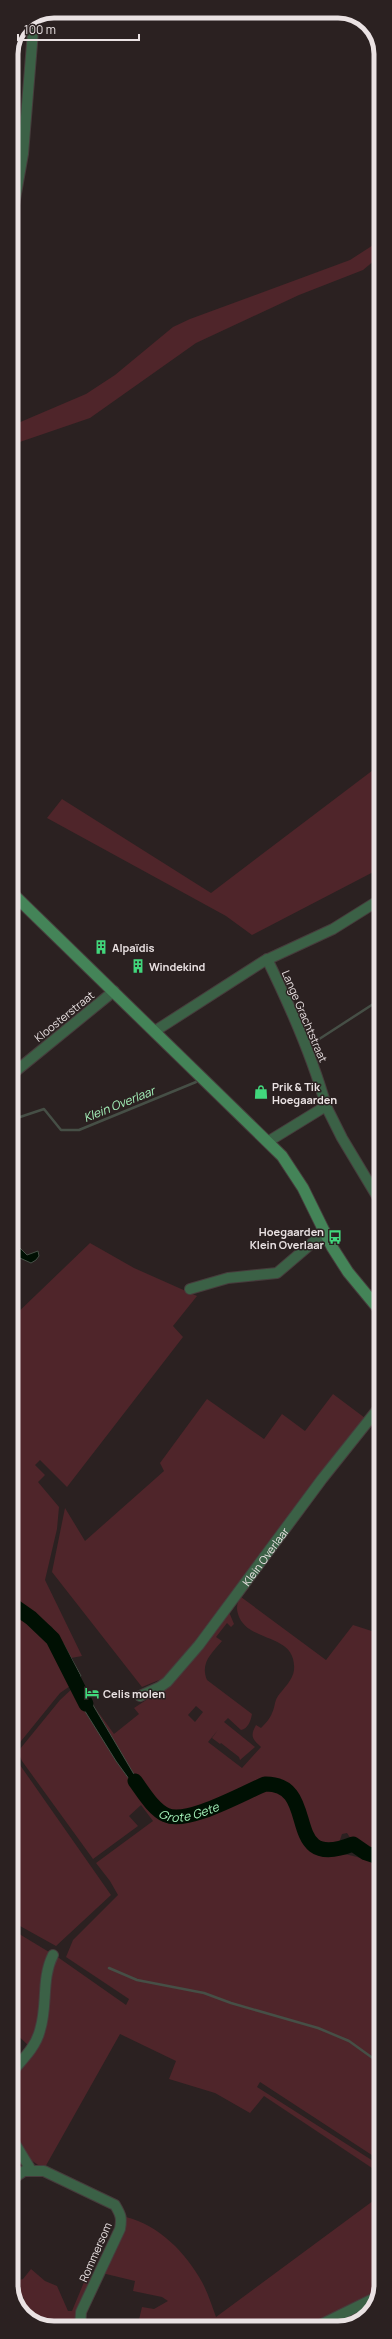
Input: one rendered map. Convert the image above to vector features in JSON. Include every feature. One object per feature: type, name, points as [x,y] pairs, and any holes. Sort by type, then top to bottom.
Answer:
[{"type":"main road","points":[[18,899],[269,1141],[282,1156],[303,1188],[325,1232],[348,1272],[374,1304]]},
{"type":"street","points":[[18,182],[23,154],[34,24]]},
{"type":"street","points":[[155,1031],[267,959],[333,929],[374,903]]},
{"type":"street","name":"Lange Grachtstraat","points":[[267,959],[290,1010],[321,1087],[326,1106],[342,1138],[374,1191]]},
{"type":"street","name":"Kloosterstraat","points":[[18,1069],[114,991]]},
{"type":"street","points":[[269,1141],[326,1106]]},
{"type":"street","points":[[190,1290],[228,1278],[277,1273],[325,1232]]},
{"type":"street","name":"Klein Overlaar","points":[[140,1696],[160,1687],[167,1682],[199,1644],[322,1479],[374,1414]]},
{"type":"street","points":[[18,2064],[38,2037],[43,2016],[43,1992],[46,1976],[53,1955]]},
{"type":"street","points":[[18,2148],[31,2170],[18,2174]]},
{"type":"street","name":"Rommersom","points":[[31,2170],[44,2171],[115,2205],[122,2219],[120,2229],[82,2312],[81,2321]]},
{"type":"street","points":[[328,2321],[370,2300]]},
{"type":"shaded area","points":[[374,245],[374,261],[363,270],[299,295],[196,343],[90,418],[18,443],[18,423],[86,394],[115,375],[173,327],[190,319],[350,260]]},
{"type":"shaded area","points":[[374,769],[374,872],[252,935],[226,916],[47,818],[62,799],[211,893]]},
{"type":"shaded area","points":[[90,1243],[134,1268],[197,1296],[173,1326],[183,1337],[67,1487],[40,1460],[35,1465],[45,1475],[38,1482],[59,1507],[57,1529],[45,1580],[82,1656],[71,1658],[52,1627],[18,1603],[18,1312]]},
{"type":"shaded area","points":[[18,1246],[27,1255],[38,1251],[39,1256],[31,1263],[18,1257]]},
{"type":"shaded area","points":[[333,1394],[365,1418],[186,1655],[164,1678],[142,1687],[52,1572],[65,1508],[85,1541],[164,1471],[160,1463],[207,1399],[264,1439],[282,1414],[305,1431]]},
{"type":"shaded area","points":[[241,1597],[326,1660],[353,1625],[374,1632],[374,1852],[361,1846],[347,1833],[342,1834],[339,1843],[336,1845],[328,1845],[317,1842],[311,1838],[298,1797],[295,1792],[282,1782],[266,1781],[249,1786],[211,1805],[193,1812],[176,1813],[160,1807],[142,1787],[93,1705],[114,1734],[139,1714],[134,1708],[160,1691],[229,1612],[234,1624],[231,1627],[227,1623],[216,1637],[222,1641],[208,1659],[205,1674],[207,1680],[252,1714],[247,1726],[241,1730],[228,1718],[224,1722],[255,1747],[240,1760],[239,1757],[212,1738],[218,1730],[208,1742],[242,1768],[261,1747],[253,1737],[253,1732],[256,1725],[261,1728],[269,1719],[278,1696],[290,1681],[294,1670],[293,1658],[288,1649],[280,1643],[251,1630],[243,1623],[237,1610]],"holes":[[[196,1706],[203,1712],[195,1722],[188,1715]]]},
{"type":"shaded area","points":[[18,1614],[35,1625],[53,1647],[73,1684],[60,1693],[18,1745]]},
{"type":"shaded area","points":[[63,1643],[81,1676],[78,1678],[79,1681],[73,1684],[53,1647]]},
{"type":"shaded area","points":[[80,1683],[135,1776],[149,1794],[145,1801],[116,1761],[78,1700],[80,1695],[75,1686]]},
{"type":"shaded area","points":[[75,1686],[80,1696],[78,1700],[116,1761],[145,1801],[159,1816],[173,1819],[192,1820],[267,1786],[279,1789],[287,1794],[295,1811],[300,1838],[309,1848],[320,1852],[353,1856],[374,1863],[374,2156],[260,2082],[257,2087],[374,2162],[374,2169],[264,2096],[250,2113],[215,2093],[169,2079],[176,2061],[120,2034],[44,2169],[28,2158],[18,2142],[18,2068],[39,2042],[45,1989],[56,1958],[59,1958],[126,2005],[129,1999],[66,1957],[73,1940],[118,1895],[110,1881],[96,1863],[153,1821],[141,1805],[129,1816],[138,1826],[93,1859],[22,1761],[18,1752],[60,1700]]},
{"type":"shaded area","points":[[18,1762],[111,1895],[56,1946],[18,1925]]},
{"type":"shaded area","points":[[18,1933],[49,1952],[42,1969],[44,1998],[42,2014],[29,2046],[18,2036]]},
{"type":"shaded area","points":[[374,2200],[374,2285],[372,2295],[320,2321],[139,2321],[142,2307],[154,2309],[168,2301],[162,2297],[133,2291],[135,2281],[102,2273],[126,2222],[126,2217],[150,2226],[180,2251],[204,2286],[216,2317]]},
{"type":"shaded area","points":[[31,2269],[45,2281],[57,2286],[68,2311],[72,2311],[87,2275],[93,2278],[75,2318],[75,2321],[51,2321],[41,2318],[29,2311],[22,2302],[24,2298],[20,2296],[18,2290],[18,2280],[23,2279]]},
{"type":"waterway","name":"Klein Overlaar","points":[[310,1045],[374,1004]]},
{"type":"waterway","name":"Klein Overlaar","points":[[18,1118],[44,1109],[61,1130],[79,1130],[196,1082]]},
{"type":"waterway","name":"Grote Gete","points":[[18,1609],[31,1618],[53,1639],[86,1704]]},
{"type":"waterway","name":"Grote Gete","points":[[135,1781],[157,1809],[166,1815],[175,1817],[187,1816],[215,1807],[265,1784],[282,1787],[292,1797],[308,1837],[316,1847],[330,1850],[353,1844],[366,1853],[374,1856]]},
{"type":"waterway","points":[[109,1968],[137,1980],[204,1993],[231,2003],[318,2028],[349,2041],[374,2059]]},
{"type":"place","name":"Alpaïdis","points":[[101,947]]},
{"type":"place","name":"Windekind","points":[[138,966]]},
{"type":"place","name":"Prik & Tik Hoegaarden","points":[[261,1092]]},
{"type":"place","name":"Hoegaarden Klein Overlaar","points":[[335,1237]]},
{"type":"place","name":"Celis molen","points":[[92,1693]]}]
